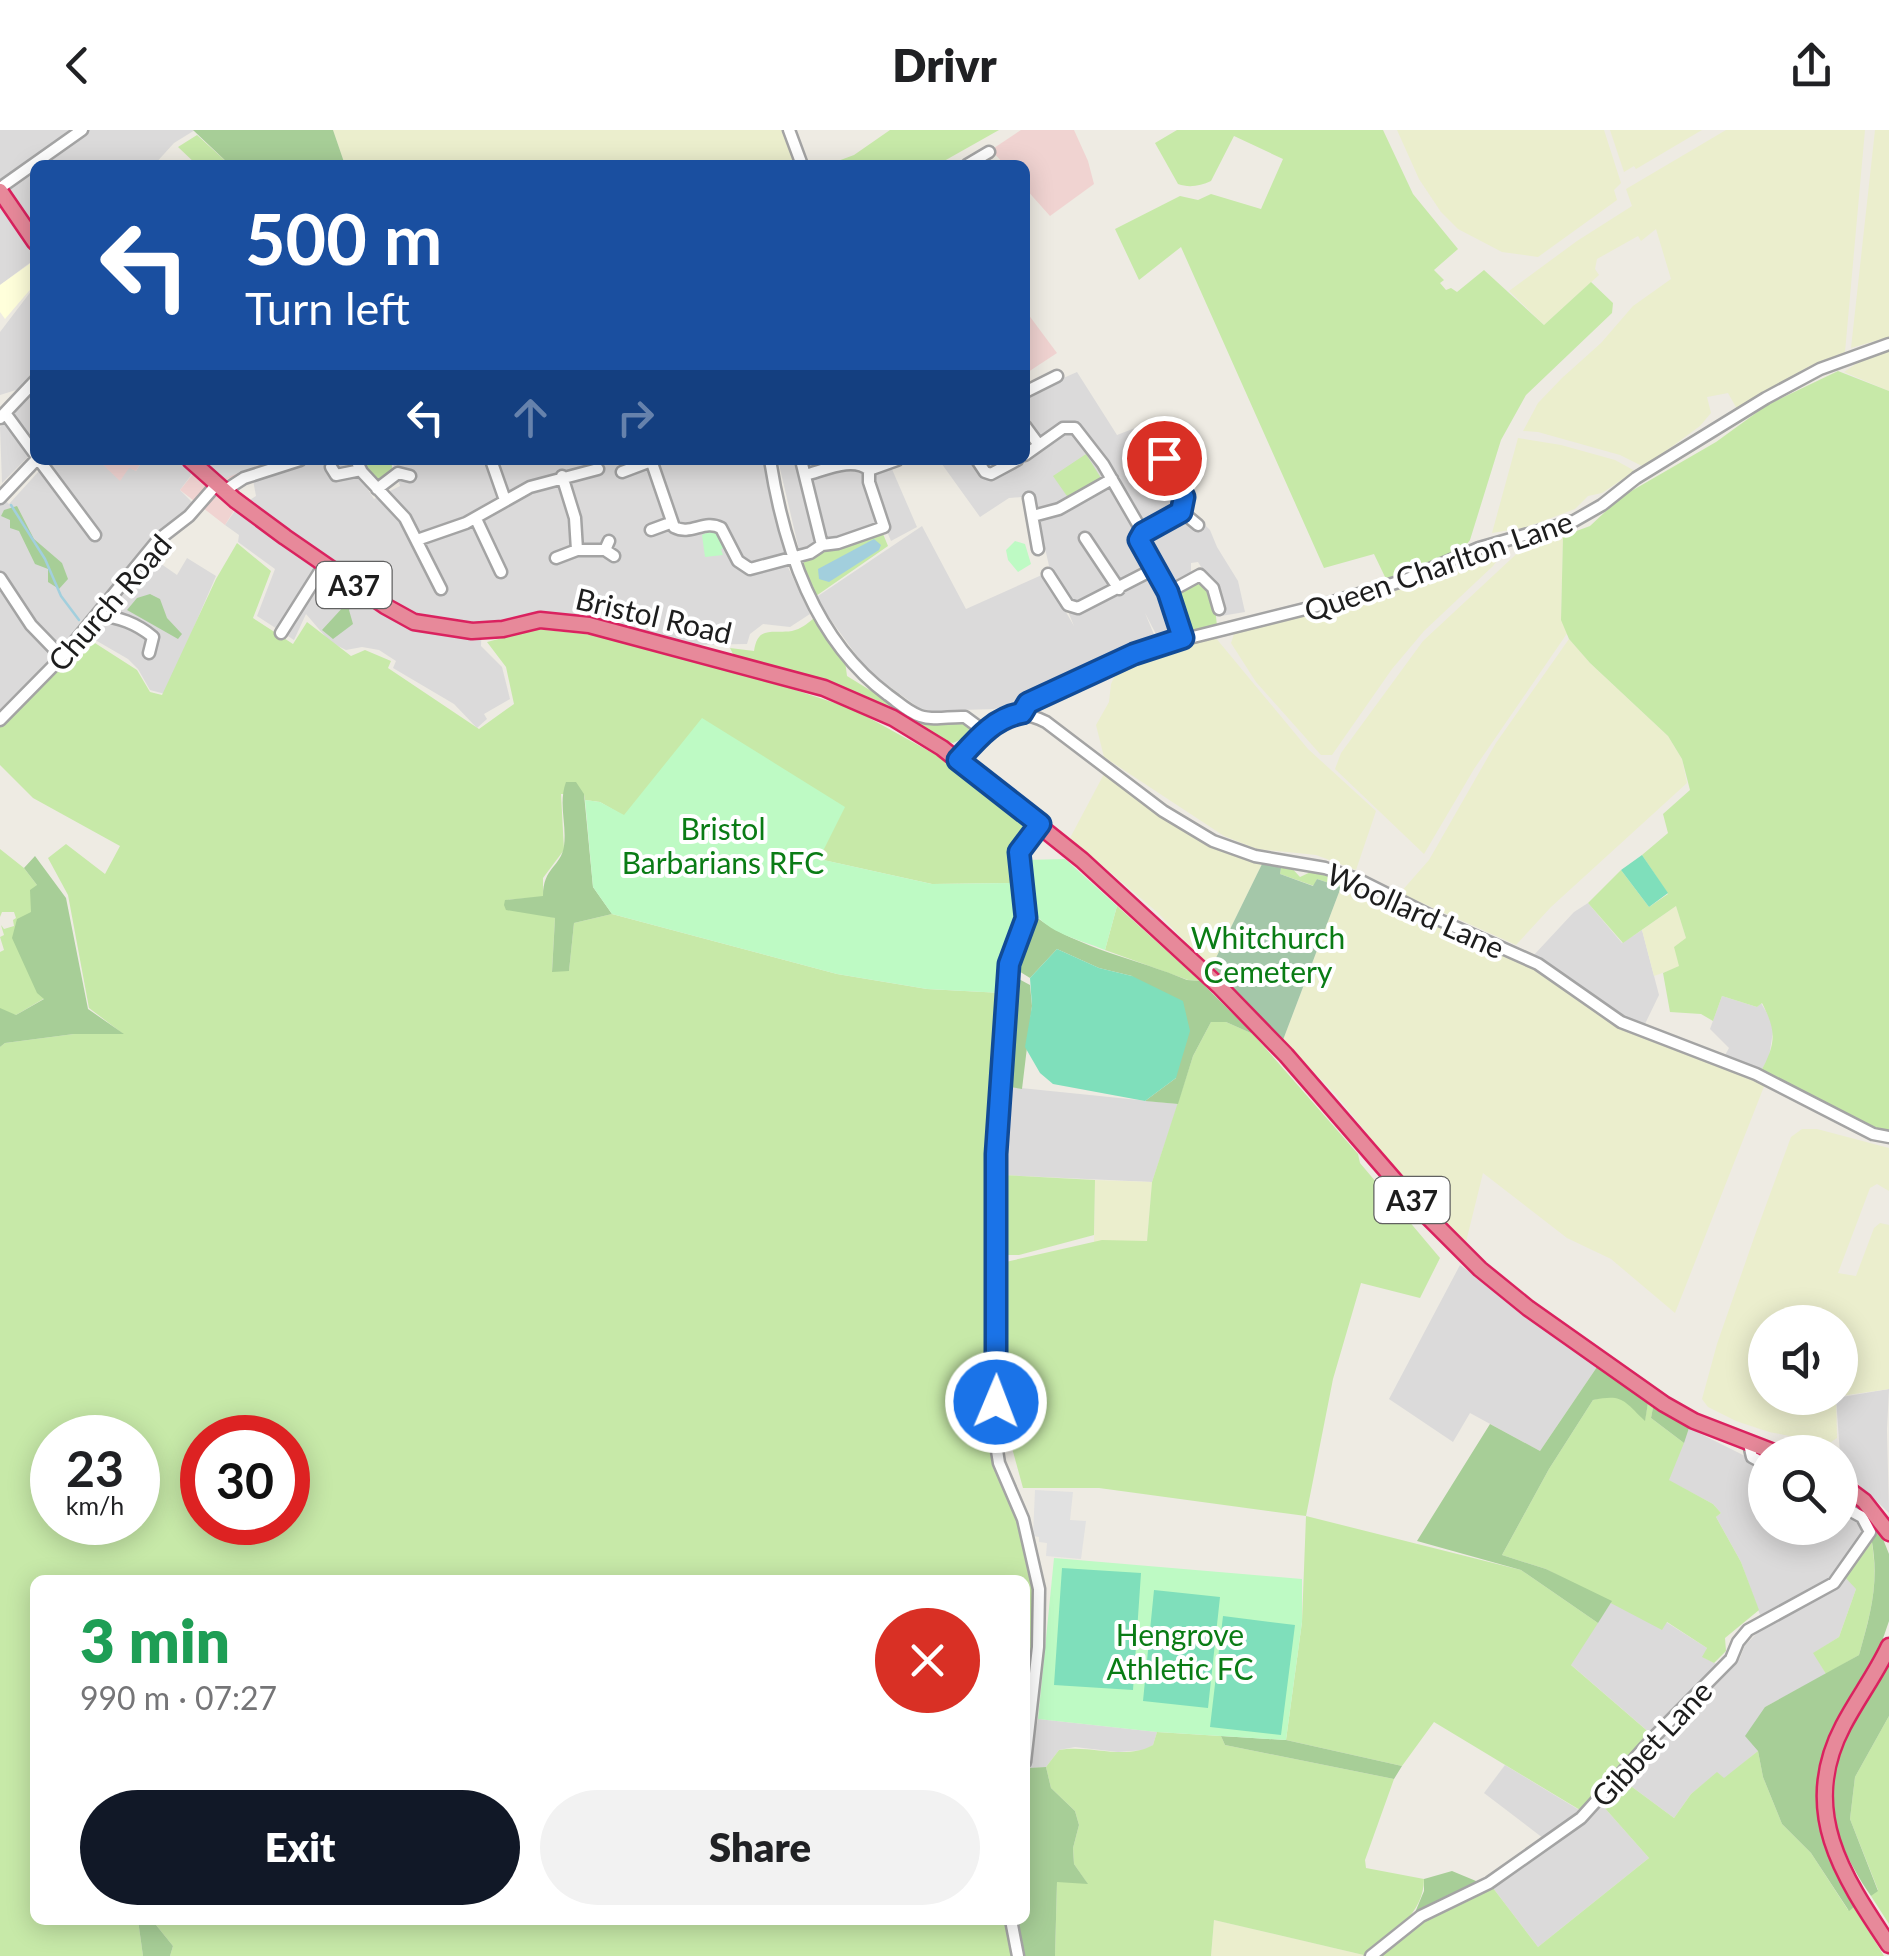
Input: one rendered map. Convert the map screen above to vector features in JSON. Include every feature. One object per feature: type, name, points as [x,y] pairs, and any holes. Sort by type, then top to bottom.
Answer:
[{"type":"highway","points":[[0,189],[30,234]]},
{"type":"highway","name":"Bristol Road","points":[[196,465],[324,564],[414,622],[461,631],[503,629],[534,621],[589,624],[805,682],[857,700],[894,718],[958,760]]},
{"type":"highway","name":"A37","points":[[958,760],[1040,824],[1154,924],[1243,1010],[1467,1257],[1528,1308],[1650,1396],[1694,1421],[1748,1444]]},
{"type":"highway","points":[[1858,1496],[1887,1527]]},
{"type":"highway","points":[[1889,1646],[1838,1736],[1824,1790],[1826,1822],[1835,1854],[1889,1945]]},
{"type":"street","points":[[40,160],[82,130]]},
{"type":"street","points":[[789,130],[800,160]]},
{"type":"street","points":[[975,160],[989,152]]},
{"type":"street","points":[[0,189],[30,167]]},
{"type":"street","name":"Queen Charlton Lane","points":[[1022,713],[1028,703],[1134,654],[1183,638],[1334,602],[1405,580],[1478,548],[1574,521],[1780,390],[1838,361],[1889,344]]},
{"type":"street","points":[[1030,390],[1057,376]]},
{"type":"street","points":[[30,387],[3,416],[30,449]]},
{"type":"street","points":[[1030,452],[1063,428],[1072,426],[1112,480],[1143,533],[1140,544],[1168,592],[1183,638]]},
{"type":"street","points":[[1030,433],[1039,446]]},
{"type":"street","points":[[1143,533],[1181,512],[1184,497],[1164,458]]},
{"type":"street","points":[[0,498],[31,465]]},
{"type":"street","points":[[42,465],[95,535]]},
{"type":"street","points":[[221,488],[284,465]]},
{"type":"street","points":[[334,474],[359,465],[376,489],[398,508],[442,585]]},
{"type":"street","points":[[492,465],[505,500]]},
{"type":"street","points":[[622,472],[640,465]]},
{"type":"street","points":[[652,465],[670,524]]},
{"type":"street","points":[[771,465],[793,557],[816,611],[867,679],[912,713],[934,719],[965,717],[984,732]]},
{"type":"street","points":[[803,465],[822,545]]},
{"type":"street","points":[[805,475],[846,465]]},
{"type":"street","points":[[651,530],[670,524],[687,532],[708,525],[722,528],[738,562],[750,570],[810,553],[822,545],[886,531],[869,470],[862,465]]},
{"type":"street","points":[[869,470],[883,465]]},
{"type":"street","points":[[980,465],[991,474],[1008,465]]},
{"type":"street","points":[[417,540],[445,526],[471,521],[530,486],[579,466],[598,469]]},
{"type":"street","points":[[376,489],[402,471]]},
{"type":"street","points":[[562,476],[575,518],[577,550]]},
{"type":"street","points":[[1033,516],[1060,509],[1112,480]]},
{"type":"street","name":"Church Road","points":[[0,720],[62,657],[158,540],[221,488]]},
{"type":"street","points":[[1029,498],[1038,550]]},
{"type":"street","points":[[1181,512],[1198,525]]},
{"type":"street","points":[[471,521],[501,572]]},
{"type":"street","points":[[1086,538],[1118,589]]},
{"type":"street","points":[[556,558],[577,550],[609,549]]},
{"type":"street","points":[[1193,562],[1196,575]]},
{"type":"street","points":[[280,634],[324,564]]},
{"type":"street","points":[[1048,574],[1073,607],[1154,569]]},
{"type":"street","points":[[1168,592],[1196,575],[1203,577],[1214,588],[1220,609]]},
{"type":"street","points":[[0,578],[4,592],[62,657]]},
{"type":"street","points":[[97,615],[117,616],[142,628],[152,637],[149,653]]},
{"type":"street","points":[[958,760],[984,732],[1011,715],[1022,713]]},
{"type":"street","name":"Woollard Lane","points":[[1022,713],[1046,722],[1162,811],[1213,842],[1254,856],[1314,865],[1358,879],[1538,964],[1621,1022],[1756,1074],[1873,1134],[1889,1137]]},
{"type":"street","points":[[1030,1711],[1040,1609],[1023,1519],[999,1463],[995,1438],[996,1154],[1009,964],[1026,918],[1019,852],[1040,824]]},
{"type":"street","name":"Gibbet Lane","points":[[1371,1956],[1422,1916],[1488,1883],[1582,1818],[1732,1658],[1748,1630],[1834,1583],[1870,1532],[1858,1515]]},
{"type":"street","points":[[1013,1925],[1018,1956]]},
{"type":"shaded area","points":[[0,130],[195,130],[174,143],[159,160],[30,160],[30,263],[0,285]]},
{"type":"shaded area","points":[[333,130],[783,130],[793,160],[343,160]]},
{"type":"shaded area","points":[[1021,130],[1074,130],[1094,184],[1050,216],[1030,194],[1030,160],[1000,160],[991,150]]},
{"type":"shaded area","points":[[1397,130],[1604,130],[1621,183],[1614,190],[1617,200],[1538,257],[1502,252],[1458,229],[1441,212],[1419,179]]},
{"type":"shaded area","points":[[1610,130],[1702,130],[1636,169],[1634,166],[1624,172]]},
{"type":"shaded area","points":[[1726,130],[1865,130],[1845,352],[1806,368],[1737,409],[1728,393],[1707,397],[1711,413],[1700,426],[1644,467],[1620,455],[1523,431],[1538,403],[1562,378],[1601,343],[1633,306],[1671,279],[1656,229],[1641,241],[1638,236],[1597,259],[1595,269],[1599,275],[1544,325],[1509,291],[1632,206],[1626,189]]},
{"type":"shaded area","points":[[1875,130],[1889,130],[1889,337],[1851,348]]},
{"type":"shaded area","points":[[30,264],[30,290],[5,319],[0,312],[0,285]]},
{"type":"shaded area","points":[[30,293],[30,455],[2,483],[0,427],[27,399],[16,390],[0,395],[0,332]]},
{"type":"shaded area","points":[[1030,317],[1057,353],[1030,371]]},
{"type":"shaded area","points":[[1889,350],[1889,391],[1844,372],[1863,359]]},
{"type":"shaded area","points":[[1077,372],[1117,435],[1148,423],[1181,497],[1179,508],[1196,527],[1204,524],[1210,530],[1238,581],[1245,612],[1221,616],[1218,594],[1198,562],[1191,563],[1191,573],[1160,589],[1175,629],[1157,636],[1145,613],[1155,637],[1047,688],[1044,683],[1018,701],[994,709],[940,714],[919,708],[867,670],[815,598],[922,526],[966,609],[1044,574],[1074,626],[1070,603],[1050,570],[1033,496],[1009,498],[980,517],[943,465],[1030,465],[1030,456],[1042,445],[1030,427],[1030,393]]},
{"type":"shaded area","points":[[1518,438],[1615,460],[1635,471],[1602,493],[1588,496],[1575,509],[1527,527],[1492,533]]},
{"type":"shaded area","points":[[44,465],[104,465],[120,480],[129,467],[136,471],[140,465],[183,465],[192,474],[180,490],[194,504],[144,552],[177,575],[187,558],[216,576],[165,694],[150,690],[128,659],[78,630],[0,710],[0,495],[9,504]]},
{"type":"shaded area","points":[[103,465],[140,465],[136,471],[129,468],[120,481]]},
{"type":"shaded area","points":[[200,465],[260,467],[227,479],[217,493],[235,509],[225,525],[180,490]]},
{"type":"shaded area","points":[[207,465],[259,465],[226,478]]},
{"type":"shaded area","points":[[260,465],[352,465],[374,499],[400,486],[394,465],[770,465],[787,565],[810,614],[790,627],[763,624],[750,634],[747,644],[692,645],[584,614],[545,614],[482,623],[481,646],[502,667],[510,699],[484,714],[487,719],[477,728],[454,704],[393,668],[396,661],[379,650],[346,650],[330,642],[306,614],[294,640],[257,616],[275,569],[238,542],[239,535],[225,525],[236,509],[256,496],[253,480],[266,475]]},
{"type":"shaded area","points":[[779,465],[890,465],[917,527],[891,541],[883,522],[799,550]]},
{"type":"shaded area","points":[[1563,536],[1561,619],[1568,632],[1474,769],[1424,854],[1335,769],[1341,753],[1423,641],[1525,546]]},
{"type":"shaded area","points":[[1500,547],[1504,551],[1493,566],[1424,631],[1392,669],[1332,755],[1321,755],[1256,682],[1231,643],[1234,634],[1399,590]]},
{"type":"shaded area","points":[[1215,637],[1308,749],[1376,811],[1356,870],[1316,855],[1257,849],[1224,836],[1104,757],[1096,725],[1109,702],[1117,671]]},
{"type":"shaded area","points":[[1569,639],[1668,736],[1682,759],[1687,783],[1551,907],[1516,945],[1400,893],[1429,860],[1496,743]]},
{"type":"shaded area","points":[[1104,774],[1197,837],[1244,859],[1263,862],[1211,968],[1157,912],[1070,838]]},
{"type":"shaded area","points":[[1340,877],[1545,973],[1631,1032],[1765,1084],[1675,1313],[1611,1259],[1567,1238],[1483,1173],[1465,1246],[1417,1196],[1337,1096],[1283,1040],[1341,887]]},
{"type":"shaded area","points":[[1588,903],[1622,943],[1642,930],[1659,995],[1644,1026],[1621,1019],[1533,956],[1574,912]]},
{"type":"shaded area","points":[[1676,906],[1686,938],[1679,967],[1654,976],[1642,930]]},
{"type":"shaded area","points":[[1722,996],[1757,1007],[1761,1003],[1774,1025],[1769,1057],[1760,1073],[1724,1057],[1729,1048],[1710,1029]]},
{"type":"shaded area","points":[[1010,1087],[1178,1104],[1152,1182],[1002,1175],[1004,1110]]},
{"type":"shaded area","points":[[1802,1129],[1817,1129],[1889,1148],[1889,1191],[1877,1184],[1870,1188],[1838,1273],[1856,1276],[1874,1228],[1880,1223],[1889,1225],[1889,1389],[1858,1393],[1858,1305],[1748,1305],[1748,1415],[1836,1415],[1837,1435],[1769,1432],[1736,1421],[1708,1407],[1702,1399],[1717,1344],[1791,1137]]},
{"type":"shaded area","points":[[1095,1180],[1152,1182],[1147,1242],[1094,1243]]},
{"type":"shaded area","points":[[1460,1265],[1599,1364],[1540,1451],[1470,1413],[1453,1442],[1389,1399]]},
{"type":"shaded area","points":[[1889,1389],[1889,1513],[1858,1484],[1858,1435],[1839,1435],[1837,1415],[1858,1415],[1858,1394]]},
{"type":"shaded area","points":[[1689,1428],[1748,1458],[1748,1545],[1858,1545],[1858,1517],[1865,1530],[1856,1589],[1839,1637],[1814,1653],[1826,1674],[1765,1707],[1758,1751],[1724,1779],[1717,1773],[1691,1794],[1674,1818],[1624,1781],[1658,1740],[1570,1664],[1612,1601],[1661,1629],[1666,1622],[1707,1648],[1703,1657],[1727,1669],[1764,1626],[1741,1562],[1716,1517],[1721,1513],[1713,1504],[1668,1480]]},
{"type":"shaded area","points":[[1035,1490],[1073,1492],[1070,1520],[1086,1521],[1081,1559],[1046,1556],[1047,1543],[1033,1536]]},
{"type":"shaded area","points":[[1038,1719],[1157,1732],[1153,1745],[1144,1750],[1118,1752],[1075,1747],[1059,1750],[1046,1767],[1030,1768]]},
{"type":"shaded area","points":[[1505,1765],[1589,1816],[1603,1806],[1649,1858],[1538,1947],[1493,1888],[1552,1845],[1484,1793]]},
{"type":"shaded area","points":[[1214,1920],[1368,1956],[1211,1956]]},
{"type":"green space","points":[[193,130],[333,130],[343,160],[225,160]]},
{"type":"green space","points":[[890,130],[999,130],[946,160],[840,160]]},
{"type":"green space","points":[[1177,130],[1383,130],[1413,194],[1458,249],[1434,270],[1444,280],[1440,283],[1446,290],[1457,292],[1484,270],[1544,325],[1591,282],[1613,303],[1612,313],[1526,395],[1501,440],[1470,540],[1463,549],[1386,579],[1374,554],[1324,568],[1181,247],[1139,280],[1115,229],[1180,196],[1198,200],[1211,194],[1261,209],[1283,159],[1234,136],[1211,181],[1194,186],[1178,184],[1155,143]]},
{"type":"green space","points":[[197,135],[224,160],[192,160],[178,147]]},
{"type":"green space","points":[[1838,371],[1889,391],[1889,1134],[1874,1131],[1760,1073],[1773,1038],[1762,1003],[1757,1007],[1722,996],[1713,1021],[1701,1014],[1670,1012],[1663,973],[1679,966],[1674,947],[1686,938],[1676,906],[1623,943],[1588,903],[1621,870],[1649,907],[1668,894],[1642,855],[1668,833],[1663,814],[1690,790],[1682,759],[1668,736],[1590,663],[1569,639],[1561,620],[1563,536],[1590,526],[1621,497],[1716,442],[1767,405]]},
{"type":"green space","points":[[1086,454],[1101,478],[1069,499],[1053,476]]},
{"type":"green space","points":[[365,465],[392,465],[393,473],[382,483],[375,482]]},
{"type":"green space","points":[[17,506],[34,539],[62,563],[68,579],[59,589],[48,582],[48,569],[35,564],[19,531],[10,528],[10,520],[1,516],[4,510]]},
{"type":"green space","points":[[881,529],[888,546],[816,596],[801,564],[826,549],[854,544]]},
{"type":"green space","points":[[719,532],[727,547],[721,549],[723,555],[705,557],[702,535]]},
{"type":"green space","points":[[1015,541],[1025,544],[1031,564],[1018,572],[1008,560],[1006,550]]},
{"type":"green space","points":[[237,543],[271,571],[253,618],[293,644],[307,622],[351,656],[365,650],[391,661],[388,668],[479,729],[514,704],[506,667],[487,642],[536,629],[594,635],[732,669],[853,709],[936,755],[1023,824],[1025,834],[1011,883],[932,884],[624,816],[600,802],[585,800],[584,794],[561,794],[564,850],[543,878],[543,897],[506,900],[555,918],[552,971],[569,971],[574,923],[612,914],[837,974],[927,989],[1002,993],[990,1436],[1020,1521],[1036,1592],[1030,1689],[1030,1575],[30,1575],[30,1925],[139,1925],[143,1956],[0,1956],[0,1047],[5,1043],[74,1034],[122,1033],[89,1008],[68,895],[48,858],[66,844],[105,874],[120,846],[33,798],[0,765],[0,726],[84,636],[137,670],[150,692],[162,695]]},
{"type":"green space","points":[[1197,581],[1211,594],[1217,625],[1186,631],[1175,593]]},
{"type":"green space","points":[[352,591],[360,599],[349,610],[353,624],[333,639],[322,630]]},
{"type":"green space","points":[[150,594],[160,599],[167,618],[182,634],[178,639],[127,610],[137,598]]},
{"type":"green space","points":[[814,618],[845,661],[847,676],[915,718],[964,721],[968,736],[953,743],[945,741],[860,694],[735,658],[730,648],[754,651],[763,634],[795,630]]},
{"type":"green space","name":"Bristol Barbarians RFC","points":[[702,718],[845,807],[819,859],[932,884],[1011,883],[1016,916],[1002,993],[927,989],[837,974],[612,914],[593,887],[585,800],[600,802],[624,815]]},
{"type":"green space","points":[[566,782],[576,782],[584,794],[593,887],[612,914],[574,923],[569,971],[552,972],[555,918],[506,910],[504,905],[505,900],[543,896],[546,879],[564,846]]},
{"type":"green space","points":[[0,849],[24,868],[37,885],[32,912],[45,998],[16,1015],[0,1013],[0,952],[4,950],[1,925],[4,929],[14,926],[16,918],[14,912],[2,912],[0,917]]},
{"type":"green space","points":[[1642,855],[1668,893],[1649,907],[1621,870]]},
{"type":"green space","points":[[35,856],[66,898],[88,1009],[124,1034],[74,1034],[5,1043],[0,1047],[0,1008],[16,1015],[44,999],[37,993],[12,938],[17,919],[31,912],[30,890],[37,885],[24,868]]},
{"type":"green space","points":[[1065,859],[1117,906],[1105,950],[1046,925],[1033,910],[1025,860]]},
{"type":"green space","points":[[1264,860],[1288,864],[1300,877],[1317,869],[1340,877],[1341,887],[1317,879],[1314,886],[1280,874],[1281,868]]},
{"type":"green space","name":"Whitchurch Cemetery","points":[[1263,862],[1281,868],[1280,874],[1313,886],[1317,879],[1341,887],[1283,1040],[1211,968]]},
{"type":"green space","points":[[1117,906],[1200,981],[1105,950]]},
{"type":"green space","points":[[1036,917],[1090,945],[1187,980],[1200,981],[1253,1034],[1226,1022],[1211,1022],[1193,1056],[1178,1104],[1145,1101],[1176,1078],[1132,976],[1099,968],[1057,949],[1030,978],[1014,968]]},
{"type":"green space","points":[[1057,949],[1099,968],[1132,976],[1183,1001],[1190,1031],[1176,1078],[1145,1101],[1053,1084],[1040,1073],[1025,1047],[1032,1006],[1030,978]]},
{"type":"green space","points":[[1013,976],[1030,985],[1032,1006],[1022,1089],[1010,1087]]},
{"type":"green space","points":[[1211,1022],[1226,1022],[1253,1034],[1358,1154],[1360,1163],[1440,1258],[1420,1298],[1361,1283],[1333,1379],[1306,1516],[1099,1488],[1023,1488],[1001,1408],[1001,1263],[1102,1240],[1147,1241],[1152,1182],[1193,1056]]},
{"type":"green space","points":[[1002,1175],[1095,1180],[1094,1235],[1019,1255],[1003,1255]]},
{"type":"green space","points":[[1599,1364],[1648,1403],[1645,1421],[1622,1400],[1593,1400],[1549,1469],[1502,1555],[1546,1569],[1612,1601],[1598,1623],[1521,1570],[1417,1541],[1490,1424],[1540,1451]]},
{"type":"green space","points":[[1612,1395],[1622,1398],[1645,1419],[1648,1403],[1654,1402],[1651,1418],[1684,1443],[1669,1480],[1713,1504],[1721,1513],[1716,1517],[1741,1562],[1759,1610],[1725,1638],[1726,1651],[1714,1663],[1702,1657],[1707,1648],[1667,1622],[1662,1630],[1546,1569],[1502,1555],[1549,1469],[1593,1400]]},
{"type":"green space","points":[[1654,1402],[1689,1428],[1684,1443],[1651,1418]]},
{"type":"green space","points":[[1306,1516],[1521,1570],[1598,1623],[1571,1665],[1652,1735],[1585,1813],[1434,1722],[1402,1766],[1286,1740],[1302,1622]]},
{"type":"green space","points":[[1879,1529],[1889,1554],[1889,1621],[1876,1659],[1831,1734],[1817,1803],[1825,1847],[1854,1907],[1849,1911],[1811,1853],[1782,1824],[1763,1777],[1758,1751],[1745,1736],[1765,1707],[1859,1655],[1874,1582],[1871,1537]]},
{"type":"green space","points":[[1870,1532],[1873,1594],[1859,1655],[1826,1674],[1813,1653],[1839,1637],[1856,1589],[1842,1574]]},
{"type":"green space","name":"Hengrove Athletic FC","points":[[1054,1558],[1302,1579],[1302,1622],[1286,1740],[1038,1719]]},
{"type":"green space","points":[[1062,1568],[1141,1573],[1133,1690],[1054,1685]]},
{"type":"green space","points":[[1154,1590],[1220,1597],[1208,1708],[1143,1701]]},
{"type":"green space","points":[[1223,1616],[1295,1625],[1281,1735],[1210,1727]]},
{"type":"green space","points":[[1889,1661],[1889,1716],[1855,1777],[1850,1819],[1878,1891],[1871,1896],[1839,1835],[1834,1815],[1833,1773],[1849,1728]]},
{"type":"green space","points":[[1889,1716],[1889,1924],[1871,1896],[1878,1890],[1850,1819],[1855,1777]]},
{"type":"green space","points":[[1157,1732],[1221,1736],[1225,1745],[1394,1779],[1365,1860],[1366,1868],[1424,1879],[1423,1891],[1412,1913],[1368,1956],[1214,1920],[1211,1956],[1055,1956],[1057,1881],[1087,1883],[1074,1864],[1073,1848],[1079,1825],[1075,1811],[1051,1788],[1046,1767],[1059,1750],[1142,1750],[1153,1745]]},
{"type":"green space","points":[[1221,1736],[1286,1740],[1402,1766],[1394,1779],[1225,1745]]},
{"type":"green space","points":[[1758,1751],[1763,1777],[1782,1824],[1811,1853],[1848,1910],[1854,1907],[1884,1956],[1381,1956],[1426,1920],[1493,1888],[1538,1947],[1649,1858],[1603,1806],[1624,1781],[1674,1818],[1691,1794],[1717,1772],[1724,1778]]},
{"type":"green space","points":[[1046,1767],[1051,1788],[1075,1811],[1079,1825],[1073,1848],[1074,1864],[1088,1884],[1057,1882],[1055,1956],[1021,1956],[1015,1925],[1030,1925],[1030,1768]]},
{"type":"green space","points":[[1452,1871],[1476,1881],[1477,1886],[1414,1915],[1424,1891],[1424,1879]]},
{"type":"green space","points":[[139,1925],[156,1925],[173,1946],[170,1956],[143,1956]]},
{"type":"green space","points":[[156,1925],[1009,1925],[1013,1956],[170,1956],[173,1946]]},
{"type":"water","points":[[874,539],[881,545],[879,550],[829,582],[819,579],[818,569]]},
{"type":"waterway","points":[[11,505],[45,559],[61,596],[79,620]]},
{"type":"route","points":[[996,1402],[996,1154],[1009,964],[1026,918],[1019,852],[1040,824],[958,760],[984,732],[1011,715],[1022,713],[1028,703],[1134,654],[1183,638],[1176,608],[1139,540],[1143,533],[1181,512],[1184,497],[1164,458]]}]
